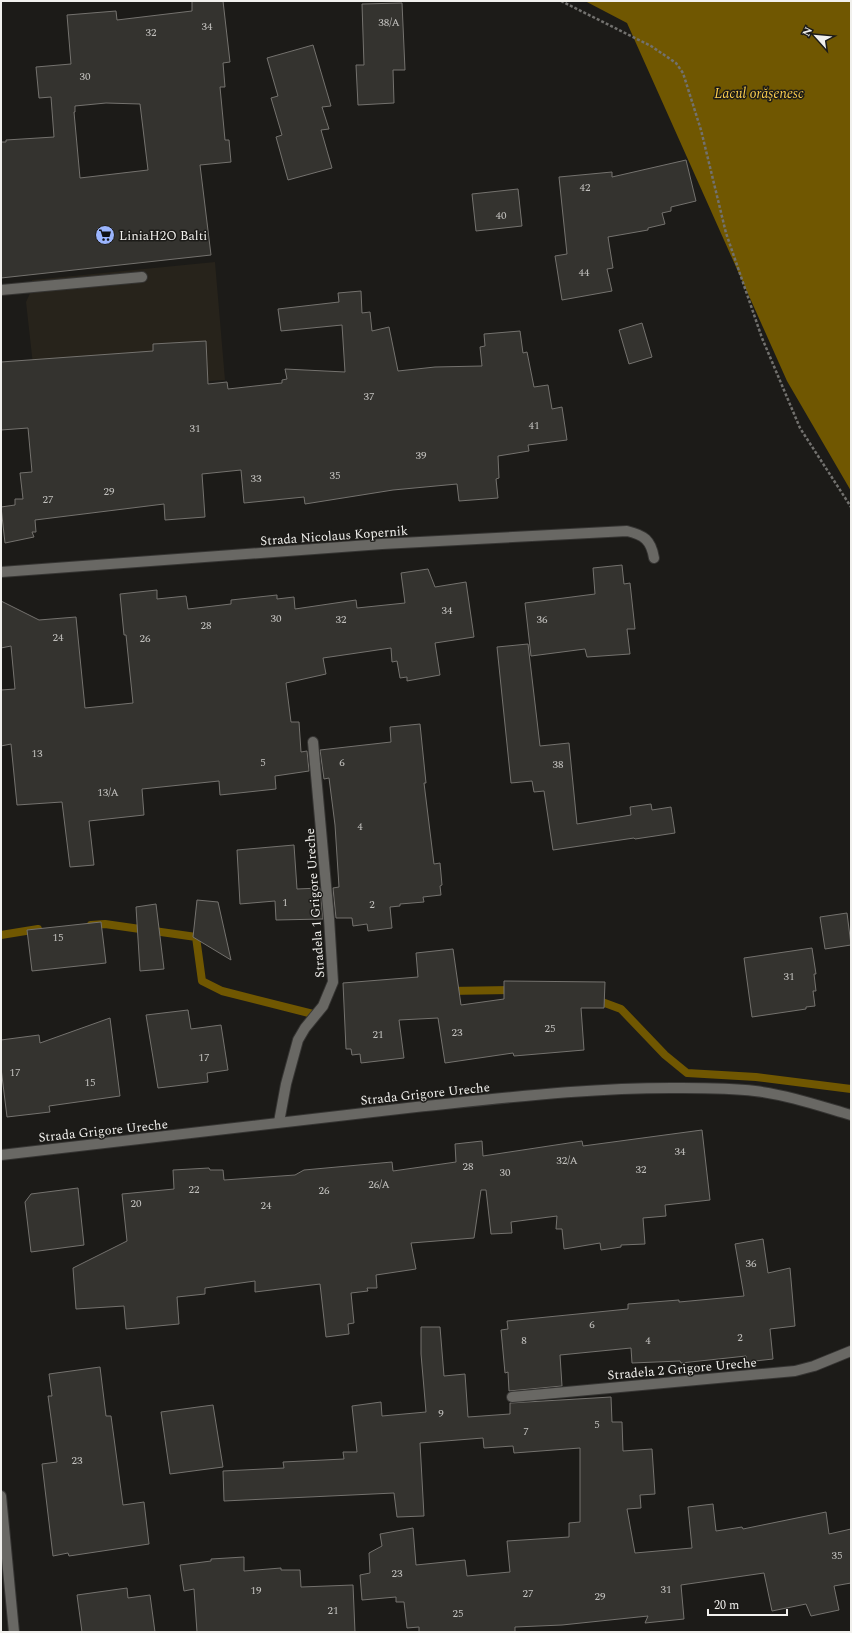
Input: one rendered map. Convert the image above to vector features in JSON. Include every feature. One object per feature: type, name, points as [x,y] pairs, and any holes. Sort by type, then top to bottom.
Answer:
[{"type":"street","points":[[1,290],[142,277]]},
{"type":"street","name":"Strada Nicolaus Kopernik","points":[[1,572],[382,544],[627,531],[639,534],[648,542],[652,549],[654,558]]},
{"type":"street","name":"Stradela 1 Grigore Ureche","points":[[279,1122],[286,1084],[298,1040],[305,1028],[323,1006],[333,982],[313,742]]},
{"type":"street","name":"Strada Grigore Ureche","points":[[1,1155],[209,1132],[279,1122],[620,1088],[754,1090],[779,1094],[851,1115]]},
{"type":"street","name":"Stradela 2 Grigore Ureche","points":[[512,1397],[795,1371],[814,1366],[851,1351]]},
{"type":"street","points":[[1,1496],[14,1632]]},
{"type":"path","points":[[561,1],[651,46],[676,63],[683,73],[701,130],[726,233],[762,338],[800,428],[851,507]]},
{"type":"shaded area","points":[[215,262],[225,380],[36,392],[26,302],[33,287],[32,280]]},
{"type":"water","name":"Lacul orăşenesc","points":[[585,1],[851,1],[851,491],[787,381],[627,23]]},
{"type":"building","points":[[192,1],[223,1],[230,62],[223,63],[225,87],[220,87],[225,140],[229,140],[231,162],[200,165],[211,255],[1,278],[1,142],[6,142],[6,140],[54,137],[51,97],[39,98],[36,67],[71,64],[67,15],[116,11],[117,20],[192,11]],"holes":[[[106,103],[140,104],[148,170],[80,178],[74,112],[75,106]]]},
{"type":"building","points":[[402,3],[405,70],[393,70],[394,103],[358,105],[356,65],[364,65],[362,4]]},
{"type":"building","points":[[313,45],[331,106],[322,107],[329,129],[321,130],[332,168],[288,180],[276,137],[282,135],[271,98],[278,96],[267,58]]},
{"type":"building","points":[[686,160],[696,201],[671,207],[671,211],[662,213],[665,224],[648,228],[648,230],[608,237],[613,268],[607,269],[612,291],[562,300],[555,256],[567,254],[559,177],[612,172],[612,177]]},
{"type":"building","points":[[518,189],[522,226],[476,231],[472,194]]},
{"type":"building","points":[[361,291],[362,313],[370,312],[372,331],[389,327],[398,371],[435,367],[482,366],[480,347],[485,346],[484,334],[520,331],[523,353],[527,352],[534,387],[548,385],[552,409],[562,407],[567,440],[528,445],[529,451],[498,456],[499,478],[496,479],[498,498],[459,501],[457,484],[393,490],[305,504],[304,497],[244,503],[241,470],[202,474],[205,517],[165,520],[164,504],[35,520],[36,532],[32,532],[34,537],[5,543],[1,507],[15,505],[15,499],[23,499],[20,473],[32,472],[28,428],[1,430],[1,362],[153,351],[153,344],[206,341],[208,384],[227,382],[228,389],[282,383],[282,380],[287,379],[285,369],[345,372],[342,325],[281,331],[278,309],[339,302],[338,293]]},
{"type":"building","points":[[642,323],[652,357],[629,364],[619,330]]},
{"type":"building","points":[[622,565],[624,584],[630,583],[635,629],[627,629],[630,654],[587,657],[585,649],[531,656],[525,603],[595,594],[593,568]]},
{"type":"building","points":[[428,569],[435,587],[466,582],[474,637],[435,643],[440,675],[407,681],[407,677],[400,678],[397,661],[392,662],[391,648],[323,658],[326,674],[286,683],[291,722],[299,722],[301,752],[307,751],[309,771],[275,776],[276,789],[220,795],[219,781],[142,789],[144,815],[89,821],[94,865],[70,867],[62,802],[17,805],[11,744],[1,746],[1,690],[15,689],[11,646],[1,648],[1,601],[39,620],[76,617],[85,708],[133,703],[120,594],[157,590],[157,599],[186,596],[188,609],[231,604],[231,600],[277,595],[277,599],[294,597],[295,609],[356,600],[357,608],[405,603],[401,573]]},
{"type":"building","points":[[528,644],[540,746],[569,743],[577,824],[631,815],[630,807],[651,804],[652,810],[671,807],[675,833],[553,850],[544,791],[534,792],[532,781],[511,783],[497,647]]},
{"type":"building","points":[[420,724],[426,783],[424,783],[434,864],[440,863],[442,885],[440,886],[441,895],[423,897],[424,902],[400,904],[400,906],[390,907],[392,928],[368,931],[367,924],[353,926],[352,918],[336,918],[333,888],[339,887],[335,825],[329,778],[324,779],[320,750],[391,742],[390,727]]},
{"type":"building","points":[[294,845],[297,889],[320,888],[323,919],[276,920],[275,901],[240,904],[237,850]]},
{"type":"building","points":[[197,900],[218,902],[231,960],[193,937]]},
{"type":"building","points":[[156,904],[164,969],[140,971],[136,907]]},
{"type":"building","points":[[847,913],[851,945],[825,949],[820,917]]},
{"type":"building","points":[[101,922],[106,963],[32,971],[27,930]]},
{"type":"building","points":[[812,948],[816,974],[814,974],[816,991],[813,991],[815,1006],[806,1007],[806,1009],[752,1017],[744,958]]},
{"type":"building","points":[[453,949],[461,1005],[504,999],[504,981],[605,982],[604,1008],[581,1008],[584,1050],[514,1056],[513,1053],[445,1063],[438,1018],[399,1020],[404,1058],[361,1063],[360,1054],[352,1055],[351,1049],[346,1049],[343,983],[418,977],[416,953]]},
{"type":"building","points":[[188,1010],[191,1029],[221,1025],[228,1070],[207,1073],[208,1082],[158,1088],[146,1015]]},
{"type":"building","points":[[110,1018],[120,1096],[49,1106],[50,1112],[7,1117],[1,1068],[1,1040],[39,1035],[40,1043]]},
{"type":"building","points":[[702,1130],[710,1200],[665,1205],[666,1216],[643,1218],[645,1244],[621,1245],[621,1247],[601,1250],[600,1243],[564,1249],[562,1229],[556,1229],[557,1216],[511,1222],[512,1233],[491,1234],[486,1190],[481,1190],[474,1238],[411,1243],[416,1269],[376,1275],[377,1288],[367,1288],[368,1291],[351,1293],[354,1323],[348,1324],[349,1334],[326,1337],[320,1284],[255,1292],[255,1281],[205,1288],[205,1294],[177,1297],[179,1324],[126,1329],[124,1306],[76,1309],[73,1268],[127,1241],[122,1194],[174,1189],[173,1170],[209,1168],[210,1170],[223,1170],[224,1180],[295,1175],[304,1170],[392,1162],[393,1171],[456,1162],[455,1144],[482,1141],[483,1156],[582,1141],[583,1146]]},
{"type":"building","points":[[78,1188],[84,1245],[31,1252],[25,1202],[31,1194]]},
{"type":"building","points":[[763,1239],[768,1273],[790,1268],[795,1326],[770,1329],[773,1359],[746,1362],[746,1356],[681,1363],[680,1361],[632,1363],[631,1348],[560,1355],[562,1386],[509,1391],[508,1372],[505,1373],[501,1330],[508,1329],[507,1321],[628,1309],[628,1304],[679,1300],[679,1302],[744,1296],[735,1244]]},
{"type":"building","points":[[421,1327],[440,1327],[444,1376],[465,1374],[468,1417],[510,1414],[510,1403],[611,1397],[612,1422],[622,1422],[623,1451],[652,1449],[655,1494],[640,1495],[641,1508],[627,1509],[635,1553],[692,1548],[688,1507],[713,1504],[716,1531],[742,1527],[743,1529],[826,1512],[829,1534],[851,1529],[851,1583],[834,1586],[839,1610],[811,1616],[806,1604],[772,1611],[764,1573],[681,1585],[684,1619],[645,1623],[648,1616],[562,1625],[515,1627],[515,1632],[419,1632],[419,1627],[407,1628],[404,1602],[396,1602],[396,1597],[362,1600],[360,1575],[370,1573],[369,1553],[382,1546],[380,1534],[413,1528],[416,1565],[465,1560],[467,1576],[510,1572],[507,1541],[569,1537],[569,1523],[580,1522],[580,1448],[514,1453],[513,1446],[484,1448],[483,1438],[420,1443],[424,1516],[397,1517],[394,1493],[224,1501],[223,1471],[284,1468],[283,1462],[344,1459],[343,1452],[357,1452],[352,1406],[381,1402],[382,1416],[426,1412],[421,1354]]},
{"type":"building","points":[[100,1367],[106,1416],[111,1416],[123,1505],[144,1502],[149,1544],[69,1556],[68,1553],[53,1556],[42,1464],[57,1462],[48,1396],[52,1396],[49,1374]]},
{"type":"building","points":[[213,1405],[223,1467],[170,1474],[161,1412]]},
{"type":"building","points":[[244,1557],[244,1571],[281,1568],[281,1570],[300,1570],[301,1587],[353,1585],[355,1632],[197,1632],[194,1589],[184,1591],[180,1565],[211,1561],[211,1559]]},
{"type":"building","points":[[127,1588],[128,1598],[150,1595],[155,1632],[82,1632],[77,1595]]},
{"type":"waterway","points":[[91,925],[105,924],[196,937],[202,981],[222,991],[313,1014]]},
{"type":"waterway","points":[[1,935],[38,929]]},
{"type":"waterway","points":[[448,991],[514,990]]},
{"type":"waterway","points":[[594,999],[621,1009],[665,1055],[687,1073],[756,1077],[851,1089]]},
{"type":"place","name":"LiniaH2O Balti","points":[[105,235]]}]
